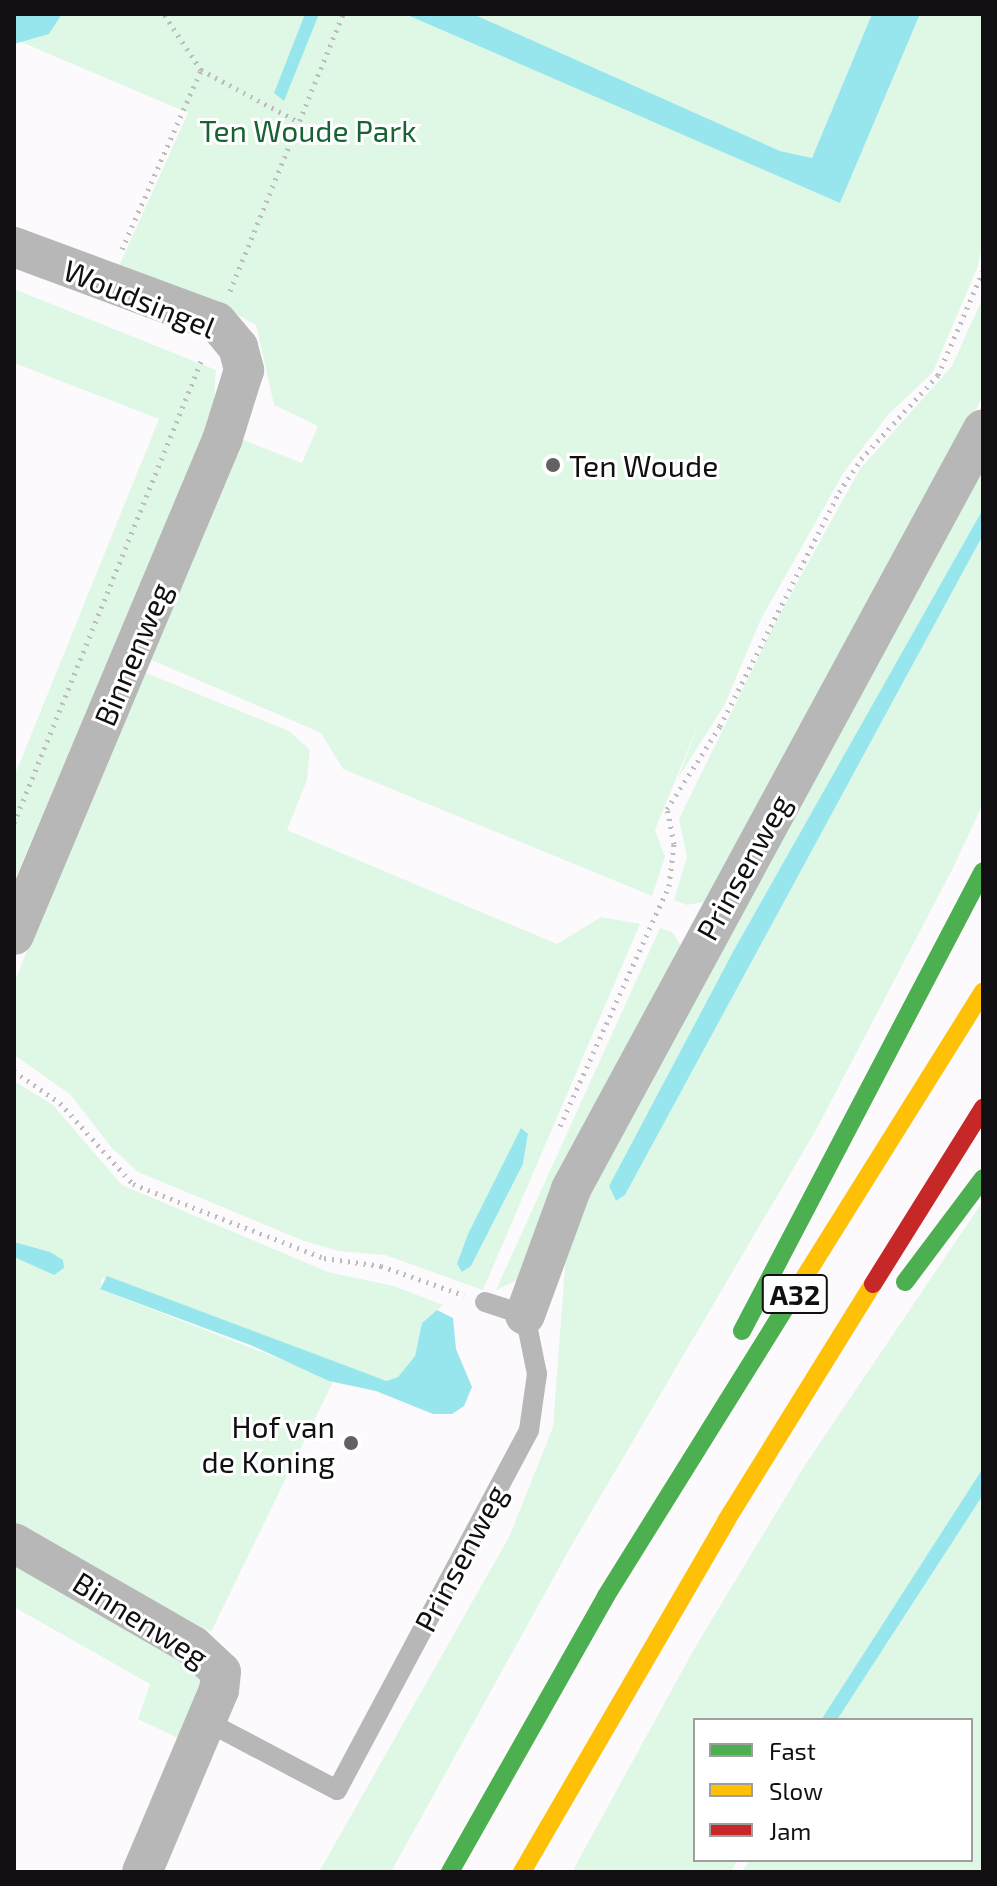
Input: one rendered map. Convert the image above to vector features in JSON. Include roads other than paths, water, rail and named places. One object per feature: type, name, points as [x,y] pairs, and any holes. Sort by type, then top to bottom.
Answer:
[{"type":"highway","name":"A32","points":[[735,1345],[983,871]]},
{"type":"highway","name":"A32","points":[[606,1596],[983,992]]},
{"type":"highway","name":"A32","points":[[522,1872],[726,1521],[983,1108]]},
{"type":"highway","points":[[897,1292],[983,1178]]},
{"type":"highway","name":"A32","points":[[726,1521],[869,1330]]},
{"type":"highway","name":"A32","points":[[450,1872],[606,1596],[720,1373]]},
{"type":"street","name":"Woudsingel","points":[[14,247],[107,282],[211,338],[238,347],[244,370]]},
{"type":"street","name":"Binnenweg","points":[[14,935],[222,440],[244,370]]},
{"type":"street","name":"Prinsenweg","points":[[525,1315],[571,1189],[983,429]]},
{"type":"street","name":"Binnenweg","points":[[14,1543],[208,1655],[217,1664],[221,1682],[142,1872]]},
{"type":"lane","points":[[485,1302],[525,1315]]},
{"type":"lane","name":"Prinsenweg","points":[[206,1721],[337,1790],[529,1430],[537,1374],[525,1315]]},
{"type":"water","points":[[14,14],[62,14],[49,34],[14,44]]},
{"type":"water","points":[[305,14],[319,14],[284,101],[274,93]]},
{"type":"water","points":[[405,14],[473,14],[780,151],[812,158],[872,14],[920,14],[840,203]]},
{"type":"water","points":[[983,509],[983,535],[625,1195],[616,1201],[609,1186],[735,948]]},
{"type":"water","points":[[521,1128],[528,1134],[523,1164],[471,1266],[462,1272],[457,1264],[468,1234]]},
{"type":"water","points":[[14,1242],[50,1252],[63,1260],[64,1268],[54,1275],[14,1257]]},
{"type":"water","points":[[107,1276],[387,1381],[398,1377],[415,1356],[422,1323],[437,1310],[453,1318],[456,1349],[472,1387],[464,1406],[452,1414],[433,1414],[376,1391],[329,1381],[253,1346],[100,1289]]},
{"type":"water","points":[[983,1468],[983,1495],[838,1718],[822,1718]]},
{"type":"place","name":"Ten Woude","points":[[553,465]]},
{"type":"place","name":"Hof van de Koning","points":[[351,1443]]},
{"type":"park label","name":"Ten Woude Park","points":[[308,130]]}]
